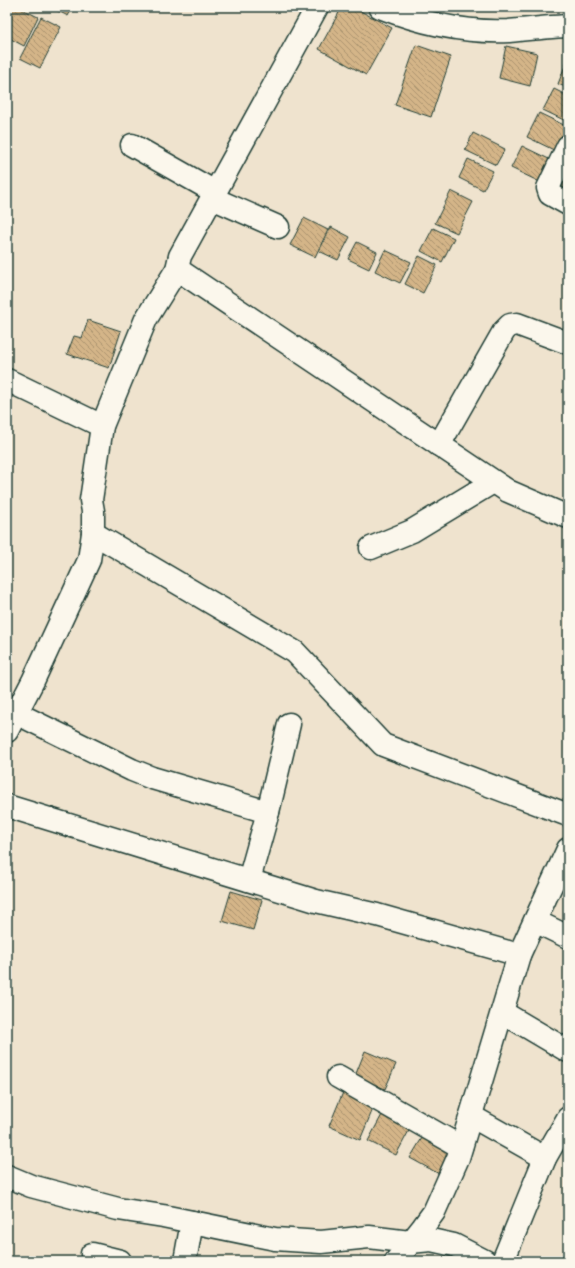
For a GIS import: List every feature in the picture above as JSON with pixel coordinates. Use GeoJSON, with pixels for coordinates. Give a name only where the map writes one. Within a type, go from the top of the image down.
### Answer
{"type":"FeatureCollection","features":[{"type":"Feature","properties":{"kind":"street"},"geometry":{"type":"LineString","coordinates":[[268,812],[152,778],[9,726],[89,560],[93,511],[90,500],[102,426],[146,319],[177,269],[180,256],[317,7]]}},
{"type":"Feature","properties":{"kind":"street"},"geometry":{"type":"LineString","coordinates":[[384,8],[396,14],[436,24],[476,30],[509,31],[568,26]]}},
{"type":"Feature","properties":{"kind":"street"},"geometry":{"type":"LineString","coordinates":[[132,146],[214,195],[278,227]]}},
{"type":"Feature","properties":{"kind":"street"},"geometry":{"type":"LineString","coordinates":[[568,146],[548,188],[550,194],[568,204]]}},
{"type":"Feature","properties":{"kind":"street"},"geometry":{"type":"LineString","coordinates":[[177,269],[493,482],[508,491],[568,517]]}},
{"type":"Feature","properties":{"kind":"street"},"geometry":{"type":"LineString","coordinates":[[439,445],[504,331],[510,325],[518,324],[568,343]]}},
{"type":"Feature","properties":{"kind":"street"},"geometry":{"type":"LineString","coordinates":[[7,380],[102,426]]}},
{"type":"Feature","properties":{"kind":"street"},"geometry":{"type":"LineString","coordinates":[[371,548],[412,531],[493,482]]}},
{"type":"Feature","properties":{"kind":"street"},"geometry":{"type":"LineString","coordinates":[[92,533],[295,652],[383,745],[568,815]]}},
{"type":"Feature","properties":{"kind":"street"},"geometry":{"type":"LineString","coordinates":[[249,880],[268,812],[289,724]]}},
{"type":"Feature","properties":{"kind":"street"},"geometry":{"type":"LineString","coordinates":[[7,806],[316,901],[377,915],[519,955]]}},
{"type":"Feature","properties":{"kind":"street"},"geometry":{"type":"LineString","coordinates":[[396,1261],[434,1212],[458,1158],[519,955],[568,849]]}},
{"type":"Feature","properties":{"kind":"street"},"geometry":{"type":"LineString","coordinates":[[535,921],[568,937]]}},
{"type":"Feature","properties":{"kind":"street"},"geometry":{"type":"LineString","coordinates":[[502,1012],[568,1051]]}},
{"type":"Feature","properties":{"kind":"street"},"geometry":{"type":"LineString","coordinates":[[338,1077],[461,1147]]}},
{"type":"Feature","properties":{"kind":"street"},"geometry":{"type":"LineString","coordinates":[[471,1116],[545,1158]]}},
{"type":"Feature","properties":{"kind":"street"},"geometry":{"type":"LineString","coordinates":[[503,1261],[545,1158],[568,1118]]}},
{"type":"Feature","properties":{"kind":"street"},"geometry":{"type":"LineString","coordinates":[[9,1182],[31,1186],[118,1209],[275,1239],[321,1242],[369,1237],[410,1242],[431,1240],[454,1245],[485,1261]]}},
{"type":"Feature","properties":{"kind":"street"},"geometry":{"type":"LineString","coordinates":[[185,1261],[192,1222]]}},
{"type":"Feature","properties":{"kind":"street"},"geometry":{"type":"LineString","coordinates":[[92,1254],[120,1261]]}},
{"type":"Feature","properties":{"kind":"building"},"geometry":{"type":"Polygon","coordinates":[[[11,7],[18,7],[38,17],[24,46],[7,37],[7,15],[11,7]]]}},
{"type":"Feature","properties":{"kind":"building"},"geometry":{"type":"Polygon","coordinates":[[[50,7],[73,7],[68,16],[50,7]]]}},
{"type":"Feature","properties":{"kind":"building"},"geometry":{"type":"Polygon","coordinates":[[[342,7],[353,7],[392,28],[366,75],[319,49],[342,7]]]}},
{"type":"Feature","properties":{"kind":"building"},"geometry":{"type":"Polygon","coordinates":[[[41,17],[61,27],[40,68],[20,58],[41,17]]]}},
{"type":"Feature","properties":{"kind":"building"},"geometry":{"type":"Polygon","coordinates":[[[416,45],[451,57],[431,117],[395,105],[416,45]]]}},
{"type":"Feature","properties":{"kind":"building"},"geometry":{"type":"Polygon","coordinates":[[[506,46],[537,53],[530,86],[499,78],[506,46]]]}},
{"type":"Feature","properties":{"kind":"building"},"geometry":{"type":"Polygon","coordinates":[[[568,58],[568,88],[558,84],[568,58]]]}},
{"type":"Feature","properties":{"kind":"building"},"geometry":{"type":"Polygon","coordinates":[[[554,89],[568,96],[568,122],[543,110],[554,89]]]}},
{"type":"Feature","properties":{"kind":"building"},"geometry":{"type":"Polygon","coordinates":[[[539,113],[568,127],[568,133],[558,152],[527,137],[539,113]]]}},
{"type":"Feature","properties":{"kind":"building"},"geometry":{"type":"Polygon","coordinates":[[[473,133],[505,149],[496,165],[465,150],[473,133]]]}},
{"type":"Feature","properties":{"kind":"building"},"geometry":{"type":"Polygon","coordinates":[[[522,146],[553,161],[542,183],[511,168],[522,146]]]}},
{"type":"Feature","properties":{"kind":"building"},"geometry":{"type":"Polygon","coordinates":[[[468,159],[493,171],[483,190],[459,178],[468,159]]]}},
{"type":"Feature","properties":{"kind":"building"},"geometry":{"type":"Polygon","coordinates":[[[568,165],[568,194],[555,187],[568,165]]]}},
{"type":"Feature","properties":{"kind":"building"},"geometry":{"type":"Polygon","coordinates":[[[451,191],[473,202],[457,233],[435,223],[451,191]]]}},
{"type":"Feature","properties":{"kind":"building"},"geometry":{"type":"Polygon","coordinates":[[[304,218],[328,230],[315,257],[290,245],[304,218]]]}},
{"type":"Feature","properties":{"kind":"building"},"geometry":{"type":"Polygon","coordinates":[[[331,227],[350,237],[338,260],[319,251],[331,227]]]}},
{"type":"Feature","properties":{"kind":"building"},"geometry":{"type":"Polygon","coordinates":[[[433,228],[454,238],[442,262],[421,251],[433,228]]]}},
{"type":"Feature","properties":{"kind":"building"},"geometry":{"type":"Polygon","coordinates":[[[357,242],[377,252],[369,269],[348,259],[357,242]]]}},
{"type":"Feature","properties":{"kind":"building"},"geometry":{"type":"Polygon","coordinates":[[[385,250],[411,262],[400,283],[375,271],[385,250]]]}},
{"type":"Feature","properties":{"kind":"building"},"geometry":{"type":"Polygon","coordinates":[[[419,256],[437,265],[423,293],[405,284],[419,256]]]}},
{"type":"Feature","properties":{"kind":"building"},"geometry":{"type":"Polygon","coordinates":[[[88,320],[121,331],[109,368],[67,354],[74,336],[82,338],[88,320]]]}},
{"type":"Feature","properties":{"kind":"building"},"geometry":{"type":"Polygon","coordinates":[[[231,891],[262,900],[253,930],[222,921],[231,891]]]}},
{"type":"Feature","properties":{"kind":"building"},"geometry":{"type":"Polygon","coordinates":[[[365,1051],[396,1064],[385,1089],[355,1076],[365,1051]]]}},
{"type":"Feature","properties":{"kind":"building"},"geometry":{"type":"Polygon","coordinates":[[[344,1090],[375,1104],[360,1140],[329,1126],[344,1090]]]}},
{"type":"Feature","properties":{"kind":"building"},"geometry":{"type":"Polygon","coordinates":[[[384,1111],[412,1125],[396,1155],[368,1141],[384,1111]]]}},
{"type":"Feature","properties":{"kind":"building"},"geometry":{"type":"Polygon","coordinates":[[[425,1133],[456,1150],[441,1175],[410,1158],[425,1133]]]}}]}
